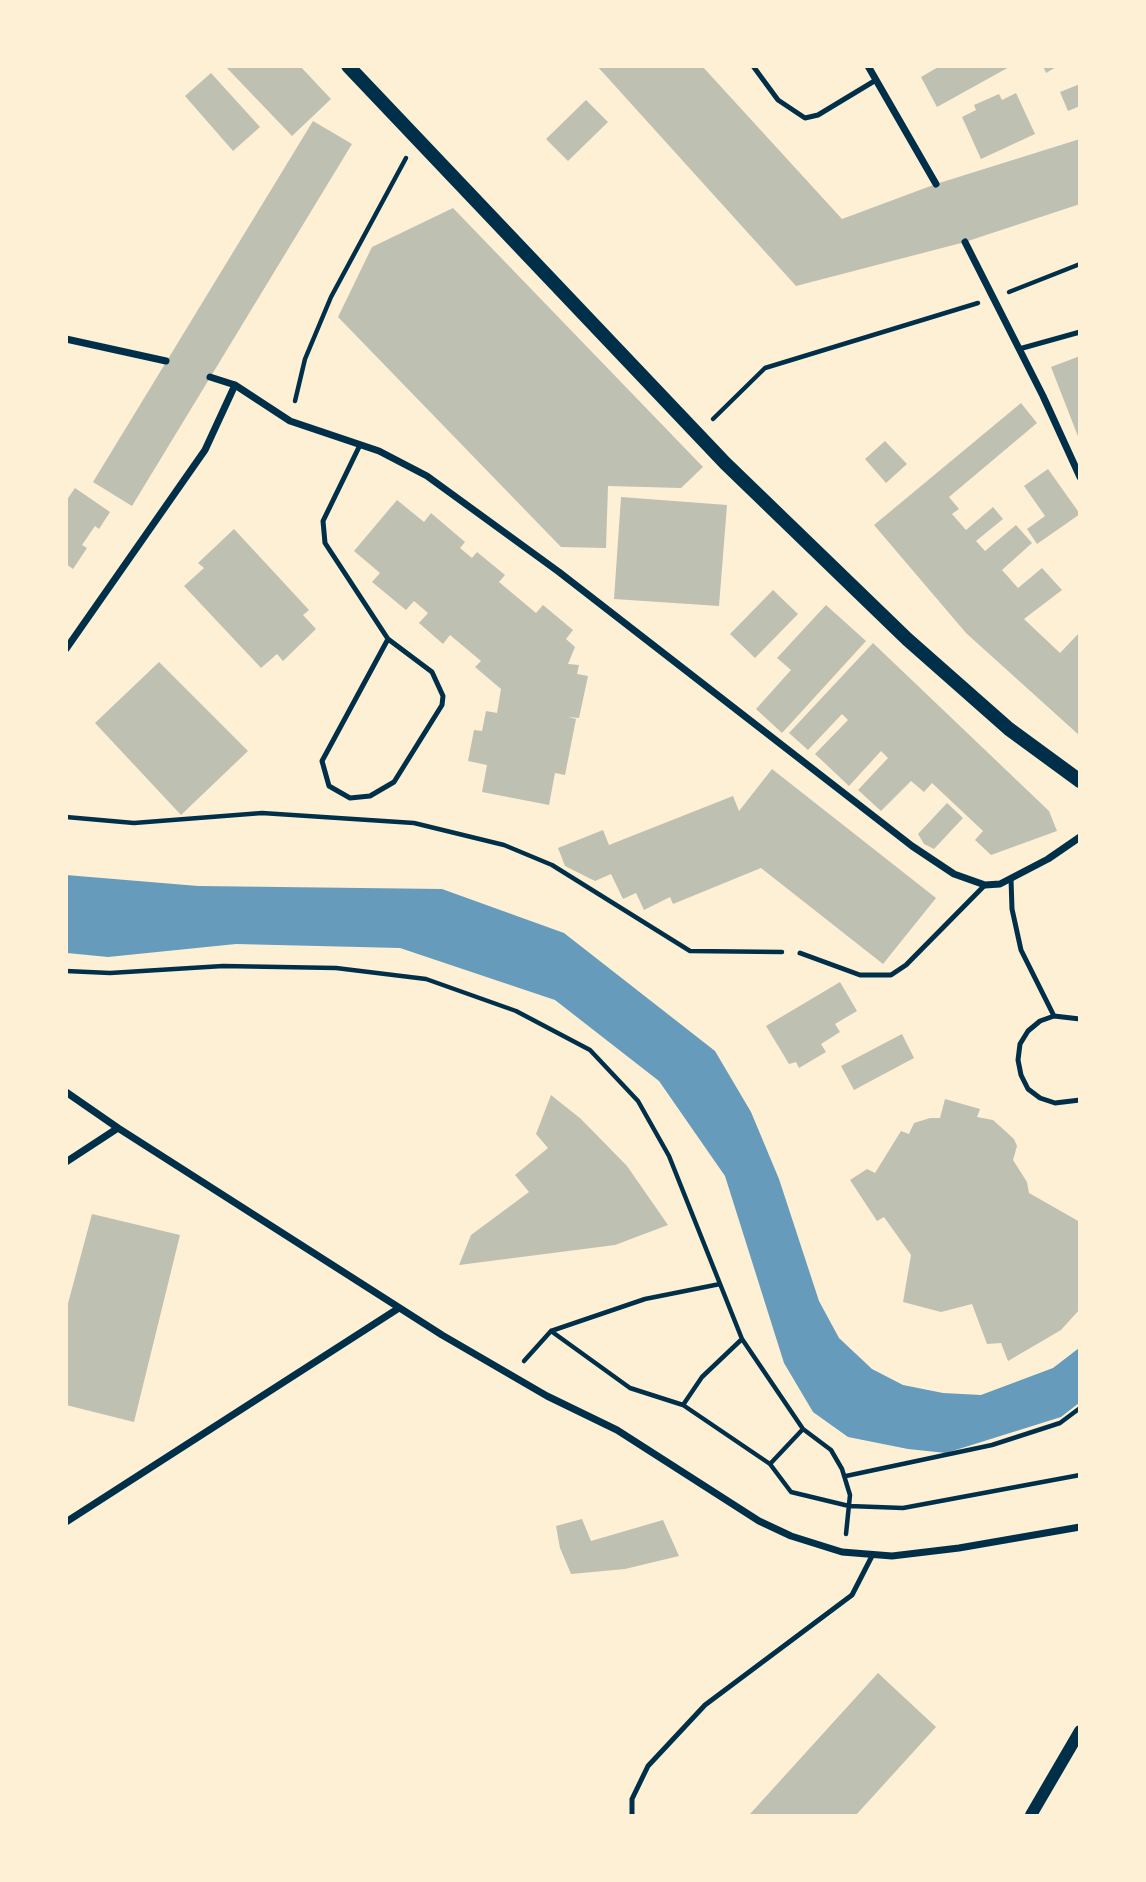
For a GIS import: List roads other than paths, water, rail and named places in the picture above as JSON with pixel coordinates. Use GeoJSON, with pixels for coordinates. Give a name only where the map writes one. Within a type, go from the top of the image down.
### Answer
{"type":"FeatureCollection","features":[{"type":"Feature","properties":{"kind":"main road"},"geometry":{"type":"LineString","coordinates":[[348,66],[697,435],[916,647],[1009,729],[1080,781]]}},
{"type":"Feature","properties":{"kind":"street"},"geometry":{"type":"LineString","coordinates":[[868,66],[936,184]]}},
{"type":"Feature","properties":{"kind":"street"},"geometry":{"type":"LineString","coordinates":[[965,242],[1080,477]]}},
{"type":"Feature","properties":{"kind":"street"},"geometry":{"type":"LineString","coordinates":[[66,339],[166,361]]}},
{"type":"Feature","properties":{"kind":"street"},"geometry":{"type":"LineString","coordinates":[[211,377],[235,385],[290,421],[404,462],[452,493],[649,641],[922,854],[954,874],[985,885],[1011,879],[1080,837]]}},
{"type":"Feature","properties":{"kind":"street"},"geometry":{"type":"LineString","coordinates":[[66,649],[205,450],[235,385]]}},
{"type":"Feature","properties":{"kind":"street"},"geometry":{"type":"LineString","coordinates":[[66,1092],[399,1308],[511,1375],[617,1430],[759,1521],[814,1545],[872,1556],[959,1548],[1080,1527]]}},
{"type":"Feature","properties":{"kind":"street"},"geometry":{"type":"LineString","coordinates":[[66,1162],[118,1128]]}},
{"type":"Feature","properties":{"kind":"street"},"geometry":{"type":"LineString","coordinates":[[66,1522],[399,1308]]}},
{"type":"Feature","properties":{"kind":"street"},"geometry":{"type":"LineString","coordinates":[[1031,1815],[1080,1731]]}},
{"type":"Feature","properties":{"kind":"lane"},"geometry":{"type":"LineString","coordinates":[[753,66],[778,100],[805,118],[817,115],[876,80]]}},
{"type":"Feature","properties":{"kind":"lane"},"geometry":{"type":"LineString","coordinates":[[1019,349],[1080,332]]}},
{"type":"Feature","properties":{"kind":"lane"},"geometry":{"type":"LineString","coordinates":[[360,445],[323,521],[323,532],[330,554],[388,639],[432,672],[441,688],[442,705],[394,782],[370,796],[351,798],[329,786],[324,779],[322,761],[388,639]]}},
{"type":"Feature","properties":{"kind":"lane"},"geometry":{"type":"LineString","coordinates":[[1011,879],[1012,909],[1021,950],[1055,1016]]}},
{"type":"Feature","properties":{"kind":"lane"},"geometry":{"type":"LineString","coordinates":[[800,953],[860,975],[891,975],[906,965],[985,885]]}},
{"type":"Feature","properties":{"kind":"lane"},"geometry":{"type":"LineString","coordinates":[[1080,1019],[1055,1016],[1040,1021],[1028,1031],[1020,1045],[1018,1060],[1021,1075],[1028,1088],[1040,1098],[1055,1103],[1080,1100]]}},
{"type":"Feature","properties":{"kind":"lane"},"geometry":{"type":"LineString","coordinates":[[632,1815],[632,1799],[648,1766],[705,1705],[852,1595],[872,1556]]}},
{"type":"Feature","properties":{"kind":"water"},"geometry":{"type":"Polygon","coordinates":[[[66,875],[198,886],[442,889],[564,933],[715,1051],[751,1112],[779,1179],[819,1301],[839,1338],[872,1369],[903,1385],[943,1393],[981,1395],[1053,1368],[1079,1348],[1079,1403],[1061,1417],[946,1453],[908,1449],[848,1437],[813,1412],[784,1363],[725,1176],[659,1081],[555,1000],[400,948],[236,944],[108,957],[67,953],[66,875]]]}}]}
